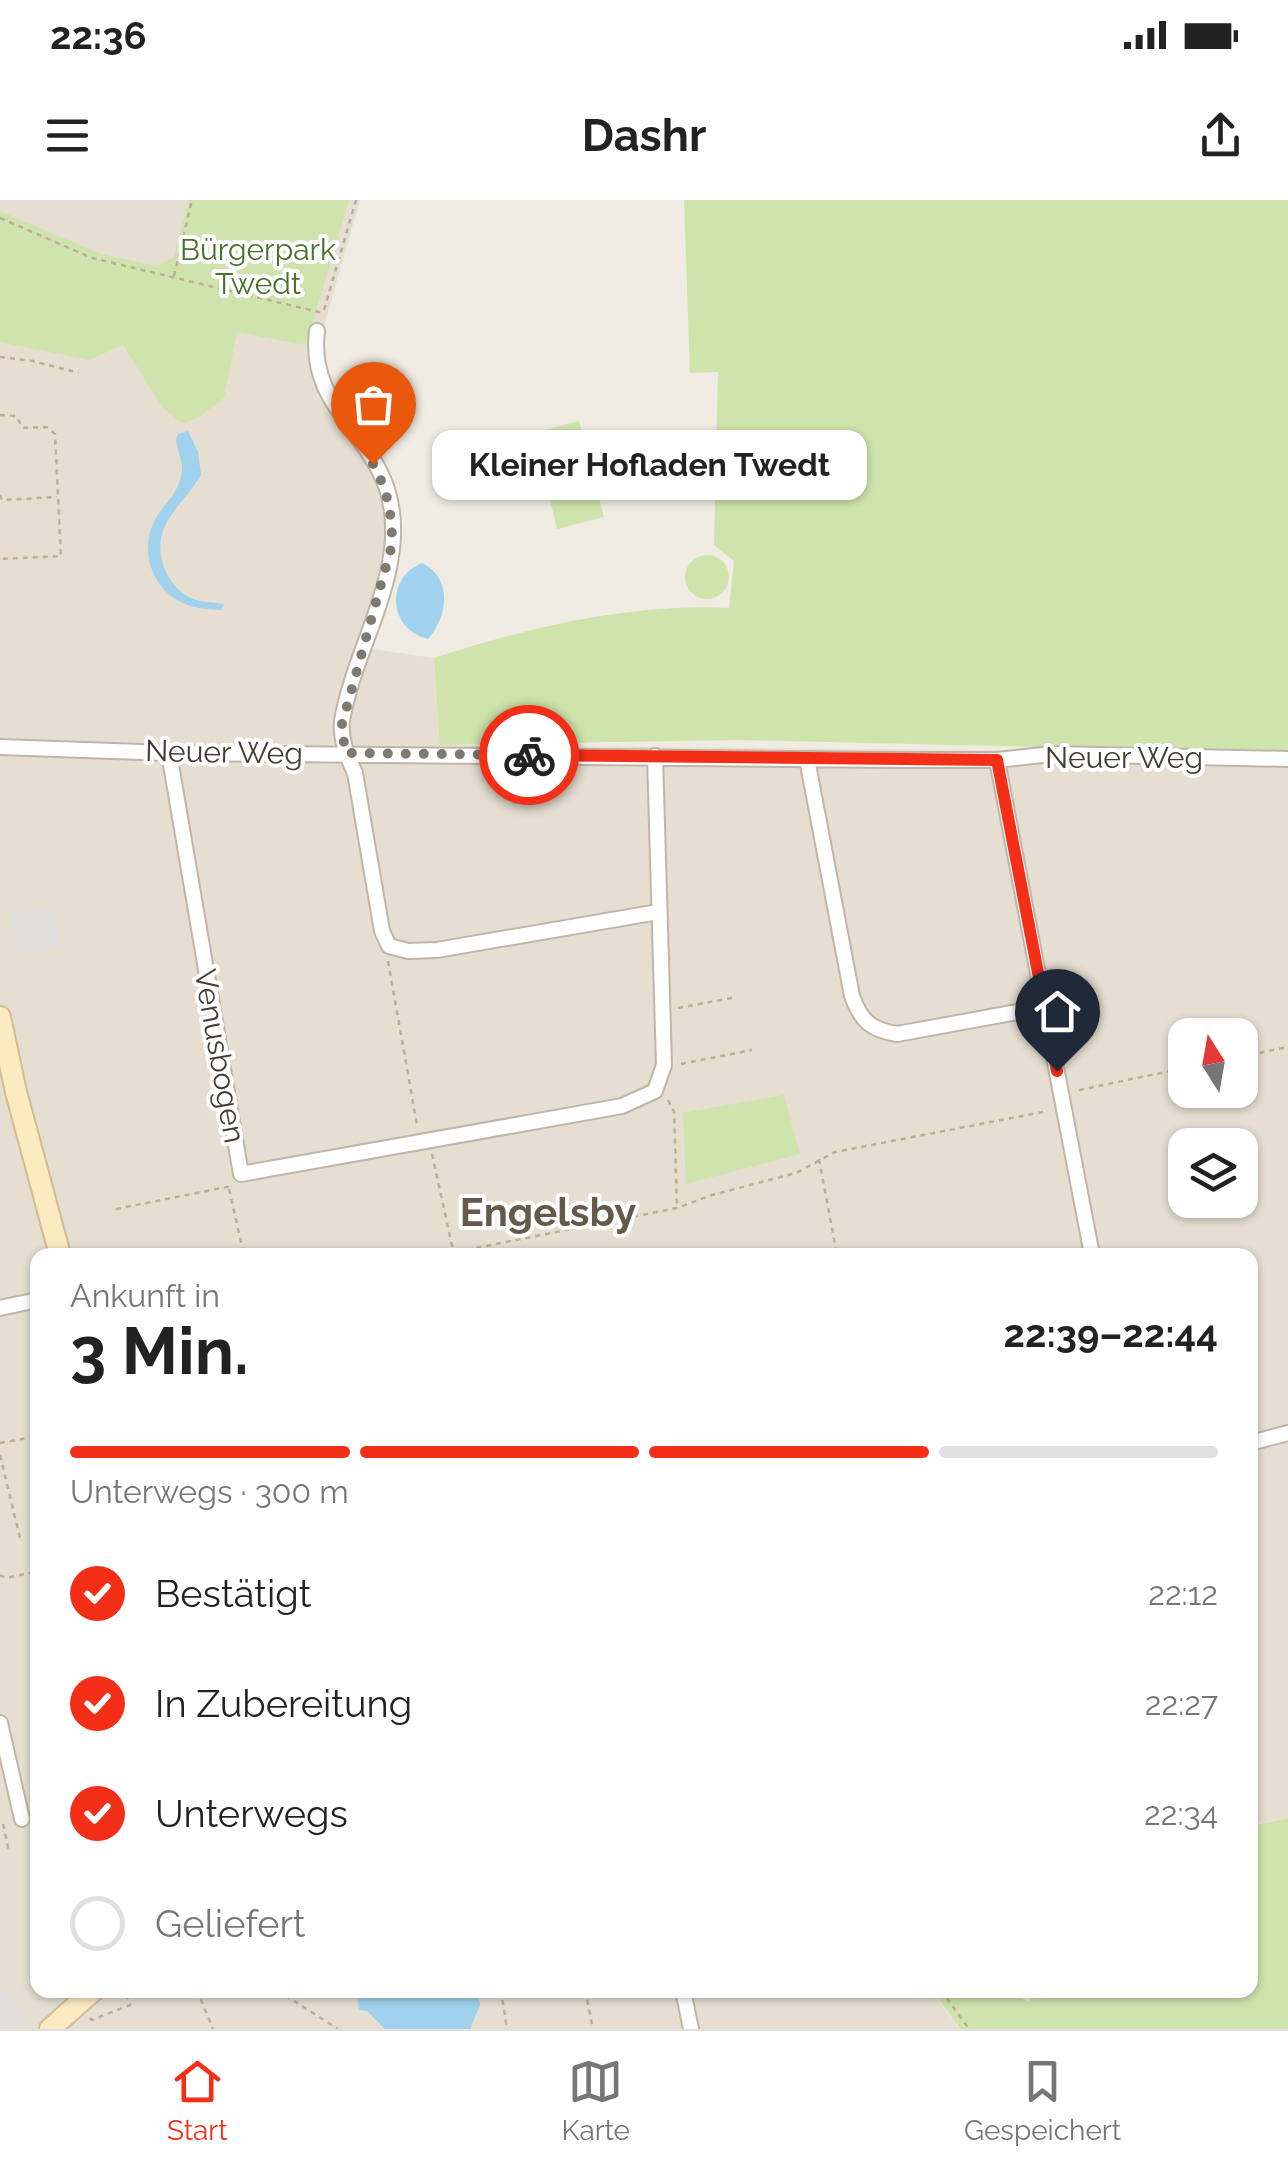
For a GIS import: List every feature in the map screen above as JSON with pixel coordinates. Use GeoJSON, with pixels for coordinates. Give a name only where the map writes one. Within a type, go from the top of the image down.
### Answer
{"type":"FeatureCollection","features":[{"type":"Feature","properties":{"kind":"street"},"geometry":{"type":"LineString","coordinates":[[317,331],[314,350],[318,372],[386,487],[392,519],[388,568],[342,724],[345,753],[355,773],[382,931],[389,946],[408,951],[437,950],[658,912]]}},
{"type":"Feature","properties":{"kind":"street","name":"Neuer Weg"},"geometry":{"type":"LineString","coordinates":[[0,747],[169,753],[807,759],[997,760],[1052,754],[1288,759]]}},
{"type":"Feature","properties":{"kind":"street","name":"Venusbogen"},"geometry":{"type":"LineString","coordinates":[[169,753],[241,1174],[622,1106],[654,1091]]}},
{"type":"Feature","properties":{"kind":"street"},"geometry":{"type":"LineString","coordinates":[[654,1091],[664,1065],[655,756]]}},
{"type":"Feature","properties":{"kind":"street"},"geometry":{"type":"LineString","coordinates":[[807,759],[852,996],[860,1017],[876,1030],[897,1034],[1046,1007]]}},
{"type":"Feature","properties":{"kind":"street"},"geometry":{"type":"LineString","coordinates":[[997,760],[1091,1248]]}},
{"type":"Feature","properties":{"kind":"street"},"geometry":{"type":"LineString","coordinates":[[0,1017],[58,1248]]}},
{"type":"Feature","properties":{"kind":"street"},"geometry":{"type":"LineString","coordinates":[[0,1308],[30,1302]]}},
{"type":"Feature","properties":{"kind":"street"},"geometry":{"type":"LineString","coordinates":[[1258,1441],[1288,1433]]}},
{"type":"Feature","properties":{"kind":"street"},"geometry":{"type":"LineString","coordinates":[[0,1724],[22,1820]]}},
{"type":"Feature","properties":{"kind":"street"},"geometry":{"type":"LineString","coordinates":[[50,2029],[86,1998]]}},
{"type":"Feature","properties":{"kind":"street"},"geometry":{"type":"LineString","coordinates":[[685,1998],[691,2029]]}},
{"type":"Feature","properties":{"kind":"path"},"geometry":{"type":"LineString","coordinates":[[174,278],[192,200]]}},
{"type":"Feature","properties":{"kind":"path"},"geometry":{"type":"LineString","coordinates":[[0,218],[92,258],[323,313],[356,200]]}},
{"type":"Feature","properties":{"kind":"path"},"geometry":{"type":"LineString","coordinates":[[0,357],[79,373]]}},
{"type":"Feature","properties":{"kind":"path"},"geometry":{"type":"LineString","coordinates":[[0,415],[16,416],[22,428],[52,429],[62,556],[0,559]]}},
{"type":"Feature","properties":{"kind":"path"},"geometry":{"type":"LineString","coordinates":[[0,495],[2,500],[58,497]]}},
{"type":"Feature","properties":{"kind":"path"},"geometry":{"type":"LineString","coordinates":[[389,946],[387,968],[417,1126],[433,1155],[454,1248]]}},
{"type":"Feature","properties":{"kind":"path"},"geometry":{"type":"LineString","coordinates":[[662,1011],[737,997]]}},
{"type":"Feature","properties":{"kind":"path"},"geometry":{"type":"LineString","coordinates":[[1258,1053],[1288,1047]]}},
{"type":"Feature","properties":{"kind":"path"},"geometry":{"type":"LineString","coordinates":[[664,1065],[752,1050]]}},
{"type":"Feature","properties":{"kind":"path"},"geometry":{"type":"LineString","coordinates":[[476,1248],[676,1208],[796,1174],[835,1152],[1048,1111],[1077,1090],[1168,1071]]}},
{"type":"Feature","properties":{"kind":"path"},"geometry":{"type":"LineString","coordinates":[[654,1091],[666,1098],[674,1112],[676,1208]]}},
{"type":"Feature","properties":{"kind":"path"},"geometry":{"type":"LineString","coordinates":[[818,1159],[836,1248]]}},
{"type":"Feature","properties":{"kind":"path"},"geometry":{"type":"LineString","coordinates":[[116,1209],[228,1187],[241,1174]]}},
{"type":"Feature","properties":{"kind":"path"},"geometry":{"type":"LineString","coordinates":[[228,1187],[242,1248]]}},
{"type":"Feature","properties":{"kind":"path"},"geometry":{"type":"LineString","coordinates":[[0,1443],[30,1437]]}},
{"type":"Feature","properties":{"kind":"path"},"geometry":{"type":"LineString","coordinates":[[0,1455],[20,1538]]}},
{"type":"Feature","properties":{"kind":"path"},"geometry":{"type":"LineString","coordinates":[[0,1575],[6,1578],[30,1573]]}},
{"type":"Feature","properties":{"kind":"path"},"geometry":{"type":"LineString","coordinates":[[4,1824],[9,1852]]}},
{"type":"Feature","properties":{"kind":"path"},"geometry":{"type":"LineString","coordinates":[[79,2006],[92,2020],[130,2005],[127,1998]]}},
{"type":"Feature","properties":{"kind":"path"},"geometry":{"type":"LineString","coordinates":[[200,1998],[213,2029]]}},
{"type":"Feature","properties":{"kind":"path"},"geometry":{"type":"LineString","coordinates":[[289,1998],[338,2029]]}},
{"type":"Feature","properties":{"kind":"path"},"geometry":{"type":"LineString","coordinates":[[502,1998],[507,2029]]}},
{"type":"Feature","properties":{"kind":"path"},"geometry":{"type":"LineString","coordinates":[[587,1998],[593,2029]]}},
{"type":"Feature","properties":{"kind":"path"},"geometry":{"type":"LineString","coordinates":[[947,1998],[969,2029]]}},
{"type":"Feature","properties":{"kind":"shaded area"},"geometry":{"type":"Polygon","coordinates":[[[0,200],[360,200],[321,336],[323,359],[335,395],[395,489],[399,513],[397,559],[373,649],[434,658],[441,745],[1288,753],[1288,1818],[1258,1824],[1258,1248],[30,1248],[30,1998],[937,1998],[959,2029],[0,2029],[0,200]]]}},
{"type":"Feature","properties":{"kind":"shaded area"},"geometry":{"type":"Polygon","coordinates":[[[54,907],[62,946],[19,954],[11,915],[54,907]]]}},
{"type":"Feature","properties":{"kind":"shaded area"},"geometry":{"type":"Polygon","coordinates":[[[6,1989],[27,2021],[12,2029],[0,2029],[0,1992],[6,1989]]]}},
{"type":"Feature","properties":{"kind":"green space","name":"Bürgerpark Twedt"},"geometry":{"type":"Polygon","coordinates":[[[189,200],[349,200],[306,345],[237,332],[224,398],[196,419],[182,423],[163,408],[123,345],[89,360],[0,342],[0,211],[101,254],[156,266],[174,257],[189,200]]]}},
{"type":"Feature","properties":{"kind":"green space"},"geometry":{"type":"Polygon","coordinates":[[[684,200],[1288,200],[1288,753],[740,740],[440,745],[434,658],[580,620],[655,609],[729,608],[734,561],[714,545],[718,372],[690,373],[684,200]]]}},
{"type":"Feature","properties":{"kind":"green space"},"geometry":{"type":"Polygon","coordinates":[[[579,421],[604,517],[557,529],[534,433],[579,421]]]}},
{"type":"Feature","properties":{"kind":"green space"},"geometry":{"type":"Polygon","coordinates":[[[707,555],[723,561],[729,577],[723,593],[707,599],[691,593],[685,577],[691,561],[707,555]]]}},
{"type":"Feature","properties":{"kind":"green space"},"geometry":{"type":"Polygon","coordinates":[[[784,1095],[800,1154],[686,1184],[683,1113],[784,1095]]]}},
{"type":"Feature","properties":{"kind":"green space"},"geometry":{"type":"Polygon","coordinates":[[[1288,1818],[1288,2029],[960,2029],[938,1998],[1021,1998],[1029,2002],[1032,1998],[1258,1998],[1258,1824],[1288,1818]]]}},
{"type":"Feature","properties":{"kind":"water"},"geometry":{"type":"Polygon","coordinates":[[[188,431],[198,452],[201,475],[165,526],[161,558],[169,578],[184,594],[224,604],[221,610],[192,606],[173,597],[157,580],[149,558],[153,524],[181,477],[176,439],[178,434],[188,431]]]}},
{"type":"Feature","properties":{"kind":"water"},"geometry":{"type":"Polygon","coordinates":[[[422,563],[439,578],[444,598],[440,620],[428,639],[405,625],[396,602],[402,579],[422,563]]]}},
{"type":"Feature","properties":{"kind":"water"},"geometry":{"type":"Polygon","coordinates":[[[358,1998],[479,1998],[480,2005],[470,2029],[385,2029],[367,2011],[359,2010],[358,1998]]]}},
{"type":"Feature","properties":{"kind":"way so far"},"geometry":{"type":"LineString","coordinates":[[373,464],[386,487],[392,545],[342,724],[345,753],[529,755]]}},
{"type":"Feature","properties":{"kind":"place","name":"Kleiner Hofladen Twedt"},"geometry":{"type":"Point","coordinates":[373,464]}},
{"type":"Feature","properties":{"kind":"district","name":"Engelsby"},"geometry":{"type":"Point","coordinates":[548,1211]}},
{"type":"Feature","properties":{"kind":"route"},"geometry":{"type":"LineString","coordinates":[[529,755],[997,760],[1057,1071]]}}]}
